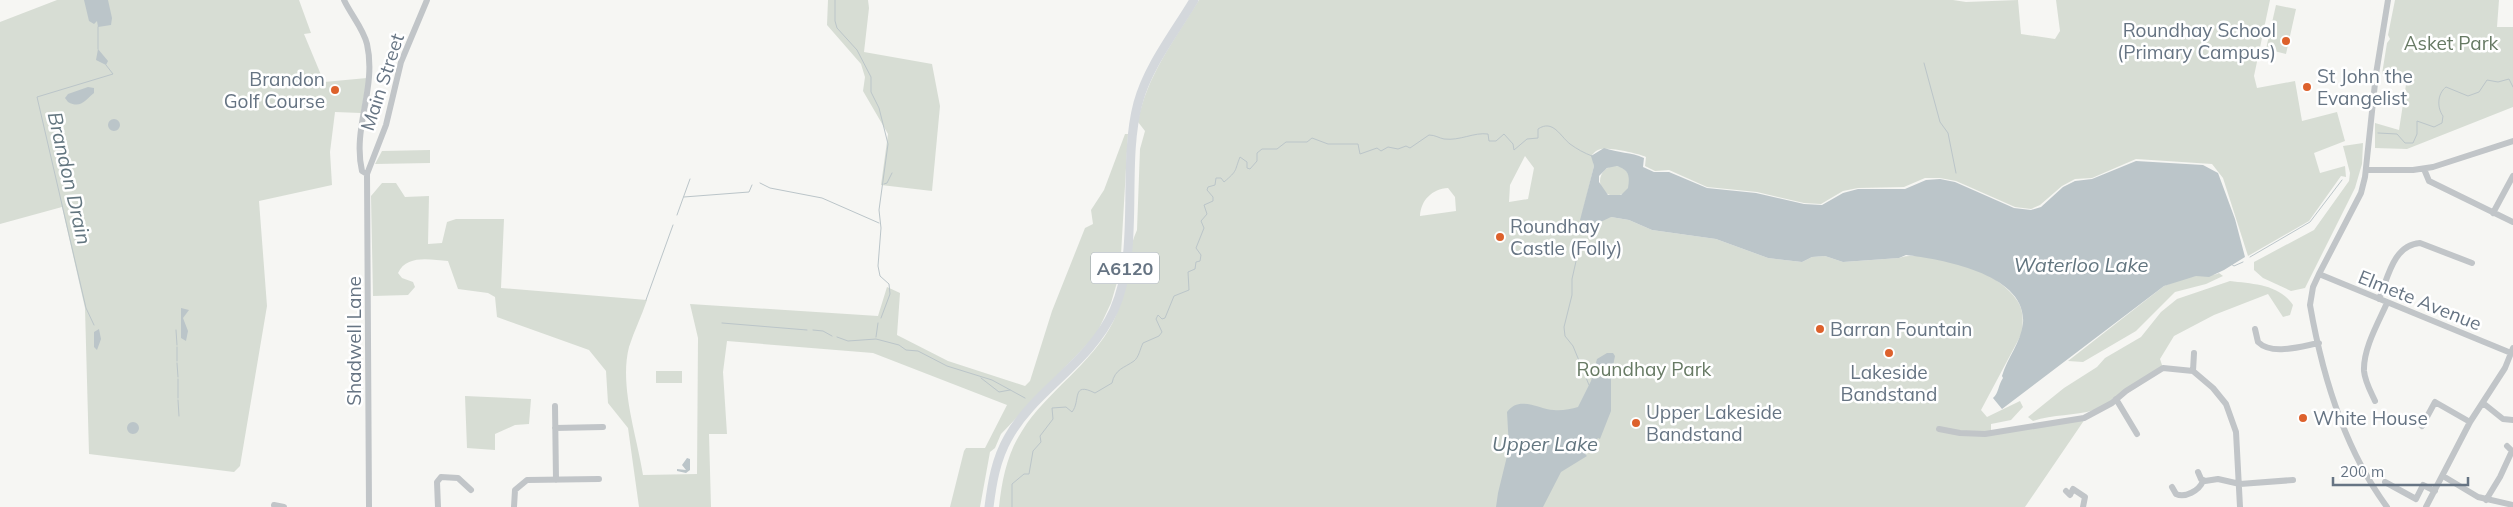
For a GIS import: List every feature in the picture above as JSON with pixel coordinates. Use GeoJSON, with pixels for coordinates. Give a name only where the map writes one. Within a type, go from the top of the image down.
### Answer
{"type":"FeatureCollection","features":[{"type":"Feature","properties":{"kind":"highway","name":"A6120"},"geometry":{"type":"LineString","coordinates":[[989,507],[994,475],[1008,438],[1027,413],[1094,344],[1115,308],[1126,261],[1134,130],[1138,104],[1151,72],[1194,0]]}},
{"type":"Feature","properties":{"kind":"street"},"geometry":{"type":"LineString","coordinates":[[344,0],[363,33],[368,56],[369,84],[359,141],[362,171],[367,174]]}},
{"type":"Feature","properties":{"kind":"street","name":"Main Street"},"geometry":{"type":"LineString","coordinates":[[367,174],[386,125],[401,62],[427,0]]}},
{"type":"Feature","properties":{"kind":"street"},"geometry":{"type":"LineString","coordinates":[[2387,507],[2357,459],[2344,431],[2310,305],[2311,296],[2319,274],[2361,193],[2367,170],[2376,74],[2388,0]]}},
{"type":"Feature","properties":{"kind":"street"},"geometry":{"type":"LineString","coordinates":[[2367,170],[2424,169],[2513,141]]}},
{"type":"Feature","properties":{"kind":"street"},"geometry":{"type":"LineString","coordinates":[[2424,169],[2429,181],[2513,222]]}},
{"type":"Feature","properties":{"kind":"street","name":"Shadwell Lane"},"geometry":{"type":"LineString","coordinates":[[367,174],[369,507]]}},
{"type":"Feature","properties":{"kind":"street"},"geometry":{"type":"LineString","coordinates":[[2493,213],[2513,176]]}},
{"type":"Feature","properties":{"kind":"street"},"geometry":{"type":"LineString","coordinates":[[2379,299],[2398,254],[2404,247],[2413,243],[2420,243],[2472,263]]}},
{"type":"Feature","properties":{"kind":"street","name":"Elmete Avenue"},"geometry":{"type":"LineString","coordinates":[[2319,274],[2387,303],[2512,351]]}},
{"type":"Feature","properties":{"kind":"street"},"geometry":{"type":"LineString","coordinates":[[2375,401],[2366,382],[2365,363],[2376,328],[2387,303]]}},
{"type":"Feature","properties":{"kind":"street"},"geometry":{"type":"LineString","coordinates":[[2255,330],[2258,342],[2267,347],[2289,349],[2319,343]]}},
{"type":"Feature","properties":{"kind":"street"},"geometry":{"type":"LineString","coordinates":[[2426,507],[2470,422],[2505,368],[2512,351]]}},
{"type":"Feature","properties":{"kind":"street"},"geometry":{"type":"LineString","coordinates":[[2193,371],[2194,353]]}},
{"type":"Feature","properties":{"kind":"street"},"geometry":{"type":"LineString","coordinates":[[1939,429],[1971,434],[1991,433],[2084,418],[2116,400],[2163,368],[2193,371],[2213,388],[2226,404],[2236,432],[2240,507]]}},
{"type":"Feature","properties":{"kind":"street"},"geometry":{"type":"LineString","coordinates":[[2116,400],[2137,434]]}},
{"type":"Feature","properties":{"kind":"street"},"geometry":{"type":"LineString","coordinates":[[2422,426],[2435,402],[2470,422]]}},
{"type":"Feature","properties":{"kind":"street"},"geometry":{"type":"LineString","coordinates":[[2483,403],[2502,418],[2513,420]]}},
{"type":"Feature","properties":{"kind":"street"},"geometry":{"type":"LineString","coordinates":[[555,406],[556,480]]}},
{"type":"Feature","properties":{"kind":"street"},"geometry":{"type":"LineString","coordinates":[[555,428],[603,428]]}},
{"type":"Feature","properties":{"kind":"street"},"geometry":{"type":"LineString","coordinates":[[2486,500],[2500,478],[2512,451],[2507,446]]}},
{"type":"Feature","properties":{"kind":"street"},"geometry":{"type":"LineString","coordinates":[[2198,472],[2203,481]]}},
{"type":"Feature","properties":{"kind":"street"},"geometry":{"type":"LineString","coordinates":[[2443,476],[2486,500],[2513,505]]}},
{"type":"Feature","properties":{"kind":"street"},"geometry":{"type":"LineString","coordinates":[[438,507],[438,482],[441,477],[458,478],[471,490]]}},
{"type":"Feature","properties":{"kind":"street"},"geometry":{"type":"LineString","coordinates":[[2172,487],[2176,494],[2183,495],[2197,490],[2203,481],[2218,479],[2240,484],[2293,480]]}},
{"type":"Feature","properties":{"kind":"street"},"geometry":{"type":"LineString","coordinates":[[514,507],[515,490],[522,482],[599,480]]}},
{"type":"Feature","properties":{"kind":"street"},"geometry":{"type":"LineString","coordinates":[[2385,482],[2416,499],[2423,485],[2435,491]]}},
{"type":"Feature","properties":{"kind":"street"},"geometry":{"type":"LineString","coordinates":[[2066,491],[2070,495],[2073,489],[2086,497],[2083,507]]}},
{"type":"Feature","properties":{"kind":"street"},"geometry":{"type":"LineString","coordinates":[[274,505],[284,507]]}},
{"type":"Feature","properties":{"kind":"green space","name":"Brandon Golf Course"},"geometry":{"type":"Polygon","coordinates":[[[57,0],[299,0],[311,33],[304,34],[324,82],[367,78],[361,113],[335,112],[330,152],[332,185],[259,201],[267,306],[240,466],[234,472],[89,454],[85,308],[62,207],[0,224],[0,22],[57,0]]]}},
{"type":"Feature","properties":{"kind":"green space"},"geometry":{"type":"Polygon","coordinates":[[[828,0],[868,0],[869,8],[864,52],[932,64],[940,106],[932,191],[881,185],[888,134],[863,91],[865,77],[861,64],[827,25],[828,0]]]}},
{"type":"Feature","properties":{"kind":"green space","name":"Roundhay Park"},"geometry":{"type":"Polygon","coordinates":[[[1199,0],[1953,0],[1966,2],[2018,0],[2021,34],[2055,39],[2060,31],[2056,0],[2270,0],[2254,76],[2257,88],[2295,81],[2302,121],[2337,112],[2345,141],[2314,153],[2320,173],[2345,166],[2346,177],[2341,176],[2309,221],[2248,256],[2223,178],[2212,164],[2136,159],[2092,178],[2075,179],[2062,186],[2040,205],[2031,209],[2015,207],[1956,181],[1940,178],[1925,178],[1904,187],[1858,188],[1843,191],[1821,204],[1804,203],[1757,192],[1707,187],[1669,170],[1655,171],[1645,166],[1646,157],[1629,152],[1602,149],[1592,155],[1594,166],[1581,219],[1611,217],[1629,220],[1652,230],[1716,239],[1768,258],[1802,262],[1812,257],[1825,256],[1843,262],[1908,256],[1930,257],[1978,270],[2002,285],[2019,303],[2023,320],[2022,333],[1981,410],[1987,417],[2020,401],[2023,407],[2011,420],[1991,424],[1991,433],[2085,419],[2025,507],[999,507],[1006,468],[1012,449],[1022,431],[1043,403],[1093,351],[1104,337],[1118,311],[1130,253],[1137,230],[1140,149],[1145,131],[1138,122],[1142,105],[1162,59],[1199,0]],[[1525,156],[1510,185],[1509,202],[1528,199],[1534,168],[1525,156]],[[1448,188],[1428,196],[1420,216],[1456,211],[1455,197],[1448,188]]]}},
{"type":"Feature","properties":{"kind":"green space","name":"Asket Park"},"geometry":{"type":"Polygon","coordinates":[[[2395,0],[2499,0],[2497,27],[2513,27],[2513,107],[2407,149],[2375,148],[2375,123],[2399,130],[2407,78],[2382,74],[2387,43],[2390,39],[2388,35],[2395,0]]]}},
{"type":"Feature","properties":{"kind":"green space"},"geometry":{"type":"Polygon","coordinates":[[[2276,5],[2296,9],[2286,54],[2266,49],[2276,5]]]}},
{"type":"Feature","properties":{"kind":"green space"},"geometry":{"type":"Polygon","coordinates":[[[1125,134],[1128,134],[1120,272],[1111,303],[1096,335],[1001,434],[995,448],[990,452],[980,507],[950,507],[964,451],[966,448],[985,448],[1007,405],[873,353],[727,341],[723,372],[727,434],[709,434],[711,507],[639,507],[628,428],[608,403],[606,371],[589,350],[497,317],[495,297],[488,293],[458,289],[448,261],[427,259],[407,263],[398,273],[402,278],[413,282],[415,287],[408,295],[373,296],[371,196],[382,183],[396,183],[405,197],[429,196],[428,244],[442,243],[447,222],[456,219],[504,219],[501,288],[647,300],[629,347],[626,362],[627,394],[643,475],[697,474],[698,338],[690,304],[878,316],[887,287],[900,293],[897,335],[948,361],[1025,386],[1030,381],[1052,311],[1085,228],[1093,224],[1091,210],[1104,190],[1125,134]]]}},
{"type":"Feature","properties":{"kind":"green space"},"geometry":{"type":"Polygon","coordinates":[[[2363,143],[2362,164],[2355,188],[2305,288],[2291,291],[2263,278],[2254,270],[2254,262],[2314,230],[2349,181],[2350,173],[2343,146],[2363,143]]]}},
{"type":"Feature","properties":{"kind":"green space"},"geometry":{"type":"Polygon","coordinates":[[[430,150],[430,163],[375,164],[382,151],[430,150]]]}},
{"type":"Feature","properties":{"kind":"green space"},"geometry":{"type":"Polygon","coordinates":[[[1615,166],[1626,170],[1630,181],[1626,192],[1615,196],[1604,192],[1600,181],[1604,170],[1615,166]]]}},
{"type":"Feature","properties":{"kind":"green space"},"geometry":{"type":"Polygon","coordinates":[[[2219,273],[2223,276],[2206,284],[2175,292],[2136,331],[2083,362],[2068,361],[2164,286],[2187,277],[2219,273]]]}},
{"type":"Feature","properties":{"kind":"green space"},"geometry":{"type":"Polygon","coordinates":[[[2230,281],[2256,284],[2273,289],[2287,298],[2293,305],[2290,315],[2283,317],[2268,294],[2214,315],[2174,336],[2160,359],[2163,368],[2130,392],[2103,407],[2033,421],[2028,417],[2064,388],[2097,367],[2105,358],[2141,337],[2161,312],[2177,299],[2230,281]]]}},
{"type":"Feature","properties":{"kind":"green space"},"geometry":{"type":"Polygon","coordinates":[[[656,371],[682,371],[682,383],[656,383],[656,371]]]}},
{"type":"Feature","properties":{"kind":"green space"},"geometry":{"type":"Polygon","coordinates":[[[465,396],[531,399],[529,424],[515,425],[495,434],[495,450],[467,448],[465,396]]]}},
{"type":"Feature","properties":{"kind":"water"},"geometry":{"type":"Polygon","coordinates":[[[84,0],[108,0],[112,18],[111,25],[98,27],[97,21],[94,24],[89,21],[84,0]]]}},
{"type":"Feature","properties":{"kind":"water"},"geometry":{"type":"Polygon","coordinates":[[[98,49],[108,61],[106,65],[96,60],[98,49]]]}},
{"type":"Feature","properties":{"kind":"water"},"geometry":{"type":"Polygon","coordinates":[[[88,87],[94,88],[94,93],[80,104],[72,104],[65,98],[68,94],[88,87]]]}},
{"type":"Feature","properties":{"kind":"water"},"geometry":{"type":"Polygon","coordinates":[[[112,119],[116,119],[120,125],[116,131],[112,131],[108,127],[108,123],[112,119]]]}},
{"type":"Feature","properties":{"kind":"water","name":"Waterloo Lake"},"geometry":{"type":"Polygon","coordinates":[[[1604,148],[1644,158],[1643,167],[1654,172],[1669,172],[1707,188],[1756,193],[1804,204],[1822,205],[1843,193],[1858,189],[1905,189],[1926,180],[1940,179],[1955,182],[2014,208],[2031,210],[2041,207],[2063,187],[2075,181],[2092,179],[2136,161],[2203,165],[2218,173],[2235,219],[2245,257],[2209,277],[2196,276],[2164,286],[2002,409],[1993,398],[2003,378],[2004,369],[2020,337],[2023,323],[2021,306],[2011,292],[1997,281],[1959,265],[1921,257],[1906,255],[1899,258],[1843,262],[1825,256],[1812,257],[1802,262],[1768,258],[1716,239],[1652,230],[1629,220],[1611,217],[1594,225],[1580,220],[1594,166],[1591,156],[1604,148]],[[1617,166],[1607,168],[1599,176],[1599,182],[1608,195],[1621,195],[1628,188],[1628,174],[1624,169],[1617,166]]]}},
{"type":"Feature","properties":{"kind":"water"},"geometry":{"type":"Polygon","coordinates":[[[181,308],[189,310],[183,318],[188,331],[186,341],[181,338],[181,308]]]}},
{"type":"Feature","properties":{"kind":"water"},"geometry":{"type":"Polygon","coordinates":[[[99,329],[101,339],[97,350],[94,347],[94,332],[99,329]]]}},
{"type":"Feature","properties":{"kind":"water","name":"Upper Lake"},"geometry":{"type":"Polygon","coordinates":[[[1607,353],[1613,353],[1615,356],[1611,376],[1611,411],[1600,439],[1598,438],[1585,454],[1587,456],[1561,472],[1543,507],[1496,507],[1509,448],[1507,412],[1517,404],[1529,404],[1557,410],[1578,407],[1591,381],[1597,359],[1607,353]]]}},
{"type":"Feature","properties":{"kind":"water"},"geometry":{"type":"Polygon","coordinates":[[[133,422],[139,428],[133,434],[127,428],[133,422]]]}},
{"type":"Feature","properties":{"kind":"water"},"geometry":{"type":"Polygon","coordinates":[[[687,458],[690,459],[690,470],[686,473],[677,471],[677,469],[686,470],[682,465],[687,458]]]}},
{"type":"Feature","properties":{"kind":"waterway"},"geometry":{"type":"LineString","coordinates":[[835,0],[837,28],[857,50],[871,77],[871,92],[879,108],[888,144],[879,210],[881,228],[878,266],[880,276],[889,284],[890,294],[881,318]]}},
{"type":"Feature","properties":{"kind":"waterway"},"geometry":{"type":"LineString","coordinates":[[98,27],[98,49]]}},
{"type":"Feature","properties":{"kind":"waterway"},"geometry":{"type":"LineString","coordinates":[[1924,63],[1940,122],[1948,133],[1956,173]]}},
{"type":"Feature","properties":{"kind":"waterway","name":"Brandon Drain"},"geometry":{"type":"LineString","coordinates":[[94,325],[86,308],[37,97],[113,74],[106,65]]}},
{"type":"Feature","properties":{"kind":"waterway"},"geometry":{"type":"LineString","coordinates":[[2378,133],[2397,134],[2405,143],[2413,143],[2417,134],[2417,121],[2434,127],[2442,123],[2443,116],[2439,101],[2441,93],[2446,87],[2468,96],[2479,92],[2487,80],[2498,82],[2509,79],[2513,87]]}},
{"type":"Feature","properties":{"kind":"waterway"},"geometry":{"type":"LineString","coordinates":[[1012,507],[1012,484],[1024,474],[1029,474],[1033,451],[1041,442],[1040,436],[1053,419],[1052,408],[1066,407],[1072,412],[1080,391],[1083,389],[1095,393],[1112,383],[1115,375],[1123,367],[1136,359],[1143,343],[1159,336],[1162,332],[1156,319],[1158,315],[1162,319],[1165,318],[1174,296],[1189,290],[1188,272],[1195,269],[1196,262],[1200,261],[1201,255],[1196,248],[1204,228],[1201,221],[1207,214],[1204,205],[1213,201],[1213,197],[1207,190],[1208,187],[1215,185],[1216,178],[1221,178],[1224,182],[1232,175],[1240,157],[1247,162],[1247,168],[1250,169],[1257,161],[1257,153],[1262,149],[1277,149],[1286,142],[1307,142],[1312,138],[1328,144],[1358,144],[1360,154],[1377,148],[1381,151],[1388,147],[1398,149],[1406,146],[1410,148],[1429,135],[1450,139],[1488,134],[1489,141],[1496,141],[1504,134],[1513,144],[1514,150],[1527,139],[1538,138],[1538,129],[1543,126],[1552,127],[1566,141],[1592,156]]}},
{"type":"Feature","properties":{"kind":"waterway"},"geometry":{"type":"LineString","coordinates":[[884,184],[887,183],[892,173]]}},
{"type":"Feature","properties":{"kind":"waterway"},"geometry":{"type":"LineString","coordinates":[[677,215],[690,179]]}},
{"type":"Feature","properties":{"kind":"waterway"},"geometry":{"type":"LineString","coordinates":[[2250,257],[2310,222],[2342,180]]}},
{"type":"Feature","properties":{"kind":"waterway"},"geometry":{"type":"LineString","coordinates":[[760,183],[770,188],[822,198],[879,223]]}},
{"type":"Feature","properties":{"kind":"waterway"},"geometry":{"type":"LineString","coordinates":[[684,197],[749,192],[752,185]]}},
{"type":"Feature","properties":{"kind":"waterway"},"geometry":{"type":"LineString","coordinates":[[646,300],[673,225]]}},
{"type":"Feature","properties":{"kind":"waterway"},"geometry":{"type":"LineString","coordinates":[[1579,248],[1572,279],[1572,295],[1564,327],[1565,336],[1573,346],[1589,385]]}},
{"type":"Feature","properties":{"kind":"waterway"},"geometry":{"type":"LineString","coordinates":[[2231,264],[2234,266],[2243,262]]}},
{"type":"Feature","properties":{"kind":"waterway"},"geometry":{"type":"LineString","coordinates":[[722,323],[807,330]]}},
{"type":"Feature","properties":{"kind":"waterway"},"geometry":{"type":"LineString","coordinates":[[876,337],[878,323]]}},
{"type":"Feature","properties":{"kind":"waterway"},"geometry":{"type":"LineString","coordinates":[[176,330],[177,345]]}},
{"type":"Feature","properties":{"kind":"waterway"},"geometry":{"type":"LineString","coordinates":[[813,330],[823,331],[832,336]]}},
{"type":"Feature","properties":{"kind":"waterway"},"geometry":{"type":"LineString","coordinates":[[837,337],[848,341],[876,339],[899,345],[906,350],[918,351],[947,366],[992,380],[1025,398]]}},
{"type":"Feature","properties":{"kind":"waterway"},"geometry":{"type":"LineString","coordinates":[[177,347],[177,361]]}},
{"type":"Feature","properties":{"kind":"waterway"},"geometry":{"type":"LineString","coordinates":[[177,363],[178,377]]}},
{"type":"Feature","properties":{"kind":"waterway"},"geometry":{"type":"LineString","coordinates":[[981,378],[999,392],[1010,390]]}},
{"type":"Feature","properties":{"kind":"waterway"},"geometry":{"type":"LineString","coordinates":[[178,379],[178,398]]}},
{"type":"Feature","properties":{"kind":"waterway"},"geometry":{"type":"LineString","coordinates":[[178,400],[179,416]]}},
{"type":"Feature","properties":{"kind":"place","name":"Roundhay School (Primary Campus)"},"geometry":{"type":"Point","coordinates":[2286,41]}},
{"type":"Feature","properties":{"kind":"place","name":"St John the Evangelist"},"geometry":{"type":"Point","coordinates":[2307,87]}},
{"type":"Feature","properties":{"kind":"place","name":"Brandon Golf Course"},"geometry":{"type":"Point","coordinates":[335,90]}},
{"type":"Feature","properties":{"kind":"place","name":"Roundhay Castle (Folly)"},"geometry":{"type":"Point","coordinates":[1500,237]}},
{"type":"Feature","properties":{"kind":"place","name":"Barran Fountain"},"geometry":{"type":"Point","coordinates":[1820,329]}},
{"type":"Feature","properties":{"kind":"place","name":"Lakeside Bandstand"},"geometry":{"type":"Point","coordinates":[1889,353]}},
{"type":"Feature","properties":{"kind":"place","name":"White House"},"geometry":{"type":"Point","coordinates":[2303,418]}},
{"type":"Feature","properties":{"kind":"place","name":"Upper Lakeside Bandstand"},"geometry":{"type":"Point","coordinates":[1636,423]}}]}
